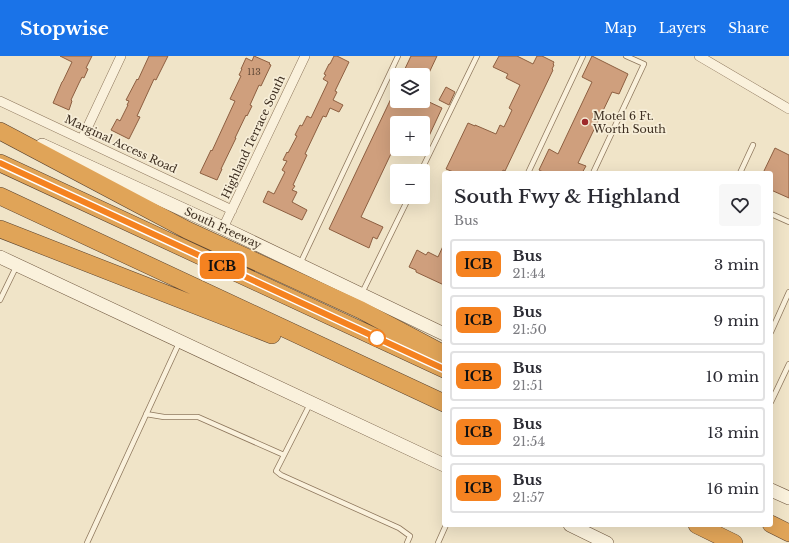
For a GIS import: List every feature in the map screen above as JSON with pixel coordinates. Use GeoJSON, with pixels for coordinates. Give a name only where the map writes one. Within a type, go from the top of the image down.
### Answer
{"type":"FeatureCollection","features":[{"type":"Feature","properties":{"kind":"highway"},"geometry":{"type":"LineString","coordinates":[[0,132],[187,230],[361,310],[442,353]]}},
{"type":"Feature","properties":{"kind":"highway"},"geometry":{"type":"LineString","coordinates":[[0,163],[442,368]]}},
{"type":"Feature","properties":{"kind":"highway"},"geometry":{"type":"LineString","coordinates":[[0,196],[442,402]]}},
{"type":"Feature","properties":{"kind":"highway"},"geometry":{"type":"LineString","coordinates":[[0,229],[442,402]]}},
{"type":"Feature","properties":{"kind":"highway"},"geometry":{"type":"LineString","coordinates":[[773,525],[789,533]]}},
{"type":"Feature","properties":{"kind":"highway"},"geometry":{"type":"LineString","coordinates":[[701,527],[734,543]]}},
{"type":"Feature","properties":{"kind":"main road","name":"South Freeway"},"geometry":{"type":"LineString","coordinates":[[0,125],[223,228],[442,333]]}},
{"type":"Feature","properties":{"kind":"main road"},"geometry":{"type":"LineString","coordinates":[[0,257],[442,464]]}},
{"type":"Feature","properties":{"kind":"main road"},"geometry":{"type":"LineString","coordinates":[[773,491],[789,498]]}},
{"type":"Feature","properties":{"kind":"main road"},"geometry":{"type":"LineString","coordinates":[[574,527],[608,543]]}},
{"type":"Feature","properties":{"kind":"street"},"geometry":{"type":"LineString","coordinates":[[82,139],[121,56]]}},
{"type":"Feature","properties":{"kind":"street","name":"Highland Terrace South"},"geometry":{"type":"LineString","coordinates":[[223,228],[305,56]]}},
{"type":"Feature","properties":{"kind":"street"},"geometry":{"type":"LineString","coordinates":[[704,57],[789,109]]}},
{"type":"Feature","properties":{"kind":"street","name":"Marginal Access Road"},"geometry":{"type":"LineString","coordinates":[[0,101],[232,210]]}},
{"type":"Feature","properties":{"kind":"lane"},"geometry":{"type":"LineString","coordinates":[[300,265],[398,56]]}},
{"type":"Feature","properties":{"kind":"lane"},"geometry":{"type":"LineString","coordinates":[[424,164],[477,56]]}},
{"type":"Feature","properties":{"kind":"lane"},"geometry":{"type":"LineString","coordinates":[[529,171],[583,56]]}},
{"type":"Feature","properties":{"kind":"lane"},"geometry":{"type":"LineString","coordinates":[[594,171],[644,64],[626,56]]}},
{"type":"Feature","properties":{"kind":"lane"},"geometry":{"type":"LineString","coordinates":[[741,171],[753,145]]}},
{"type":"Feature","properties":{"kind":"lane"},"geometry":{"type":"LineString","coordinates":[[362,295],[406,204]]}},
{"type":"Feature","properties":{"kind":"lane"},"geometry":{"type":"LineString","coordinates":[[773,215],[789,222]]}},
{"type":"Feature","properties":{"kind":"lane"},"geometry":{"type":"LineString","coordinates":[[0,300],[16,265]]}},
{"type":"Feature","properties":{"kind":"lane"},"geometry":{"type":"LineString","coordinates":[[773,328],[789,292]]}},
{"type":"Feature","properties":{"kind":"lane"},"geometry":{"type":"LineString","coordinates":[[87,543],[179,341]]}},
{"type":"Feature","properties":{"kind":"lane"},"geometry":{"type":"LineString","coordinates":[[773,398],[789,364]]}},
{"type":"Feature","properties":{"kind":"lane"},"geometry":{"type":"LineString","coordinates":[[311,402],[276,471],[281,475],[399,528],[410,536],[407,543]]}},
{"type":"Feature","properties":{"kind":"lane"},"geometry":{"type":"LineString","coordinates":[[146,414],[164,417],[198,418],[284,455]]}},
{"type":"Feature","properties":{"kind":"lane"},"geometry":{"type":"LineString","coordinates":[[438,543],[445,527]]}},
{"type":"Feature","properties":{"kind":"building"},"geometry":{"type":"Polygon","coordinates":[[[60,56],[92,56],[86,68],[88,69],[84,78],[82,77],[71,100],[69,110],[53,103],[72,62],[60,56]]]}},
{"type":"Feature","properties":{"kind":"building"},"geometry":{"type":"Polygon","coordinates":[[[149,56],[168,56],[156,80],[154,79],[137,116],[140,117],[129,139],[111,130],[117,119],[120,121],[128,105],[129,101],[126,100],[137,79],[138,80],[149,56]]]}},
{"type":"Feature","properties":{"kind":"building"},"geometry":{"type":"Polygon","coordinates":[[[254,56],[270,63],[269,64],[271,65],[261,86],[259,85],[250,105],[252,106],[235,138],[217,180],[200,173],[235,101],[230,99],[241,76],[239,75],[246,58],[252,61],[254,56]]]}},
{"type":"Feature","properties":{"kind":"building"},"geometry":{"type":"Polygon","coordinates":[[[334,56],[349,62],[335,91],[337,92],[333,100],[343,105],[339,112],[330,108],[326,117],[323,116],[305,154],[307,155],[293,185],[295,186],[292,190],[297,192],[292,202],[307,210],[302,220],[263,202],[268,191],[274,194],[285,172],[282,170],[287,161],[283,160],[297,136],[295,135],[300,125],[302,126],[307,116],[311,118],[328,82],[323,79],[326,75],[324,74],[334,56]]]}},
{"type":"Feature","properties":{"kind":"building"},"geometry":{"type":"Polygon","coordinates":[[[411,56],[437,56],[430,71],[430,68],[405,68],[411,56]]]}},
{"type":"Feature","properties":{"kind":"building"},"geometry":{"type":"Polygon","coordinates":[[[499,56],[517,56],[533,64],[537,56],[542,56],[554,62],[553,70],[505,171],[451,171],[446,169],[468,123],[496,134],[500,125],[504,127],[512,110],[509,108],[520,85],[506,78],[508,74],[493,67],[499,56]]]}},
{"type":"Feature","properties":{"kind":"building","name":"Motel 6 Ft. Worth South"},"geometry":{"type":"Polygon","coordinates":[[[592,56],[628,74],[619,94],[612,92],[578,163],[586,166],[583,171],[541,171],[539,170],[549,149],[558,154],[592,82],[582,77],[592,56]]]}},
{"type":"Feature","properties":{"kind":"building"},"geometry":{"type":"Polygon","coordinates":[[[446,87],[455,92],[449,105],[439,100],[446,87]]]}},
{"type":"Feature","properties":{"kind":"building"},"geometry":{"type":"Polygon","coordinates":[[[390,101],[390,108],[430,108],[430,102],[442,108],[430,134],[430,116],[390,116],[390,156],[361,217],[383,227],[377,239],[373,237],[369,248],[329,229],[390,101]]]}},
{"type":"Feature","properties":{"kind":"building"},"geometry":{"type":"Polygon","coordinates":[[[775,148],[789,155],[789,198],[773,191],[773,171],[764,171],[775,148]]]}},
{"type":"Feature","properties":{"kind":"building"},"geometry":{"type":"Polygon","coordinates":[[[442,248],[442,284],[416,272],[416,270],[409,267],[417,250],[426,255],[428,252],[438,257],[442,248]]]}},
{"type":"Feature","properties":{"kind":"bus line","name":"ICB"},"geometry":{"type":"LineString","coordinates":[[0,163],[442,368]]}},
{"type":"Feature","properties":{"kind":"place","name":"Motel 6 Ft. Worth South"},"geometry":{"type":"Point","coordinates":[585,122]}}]}
